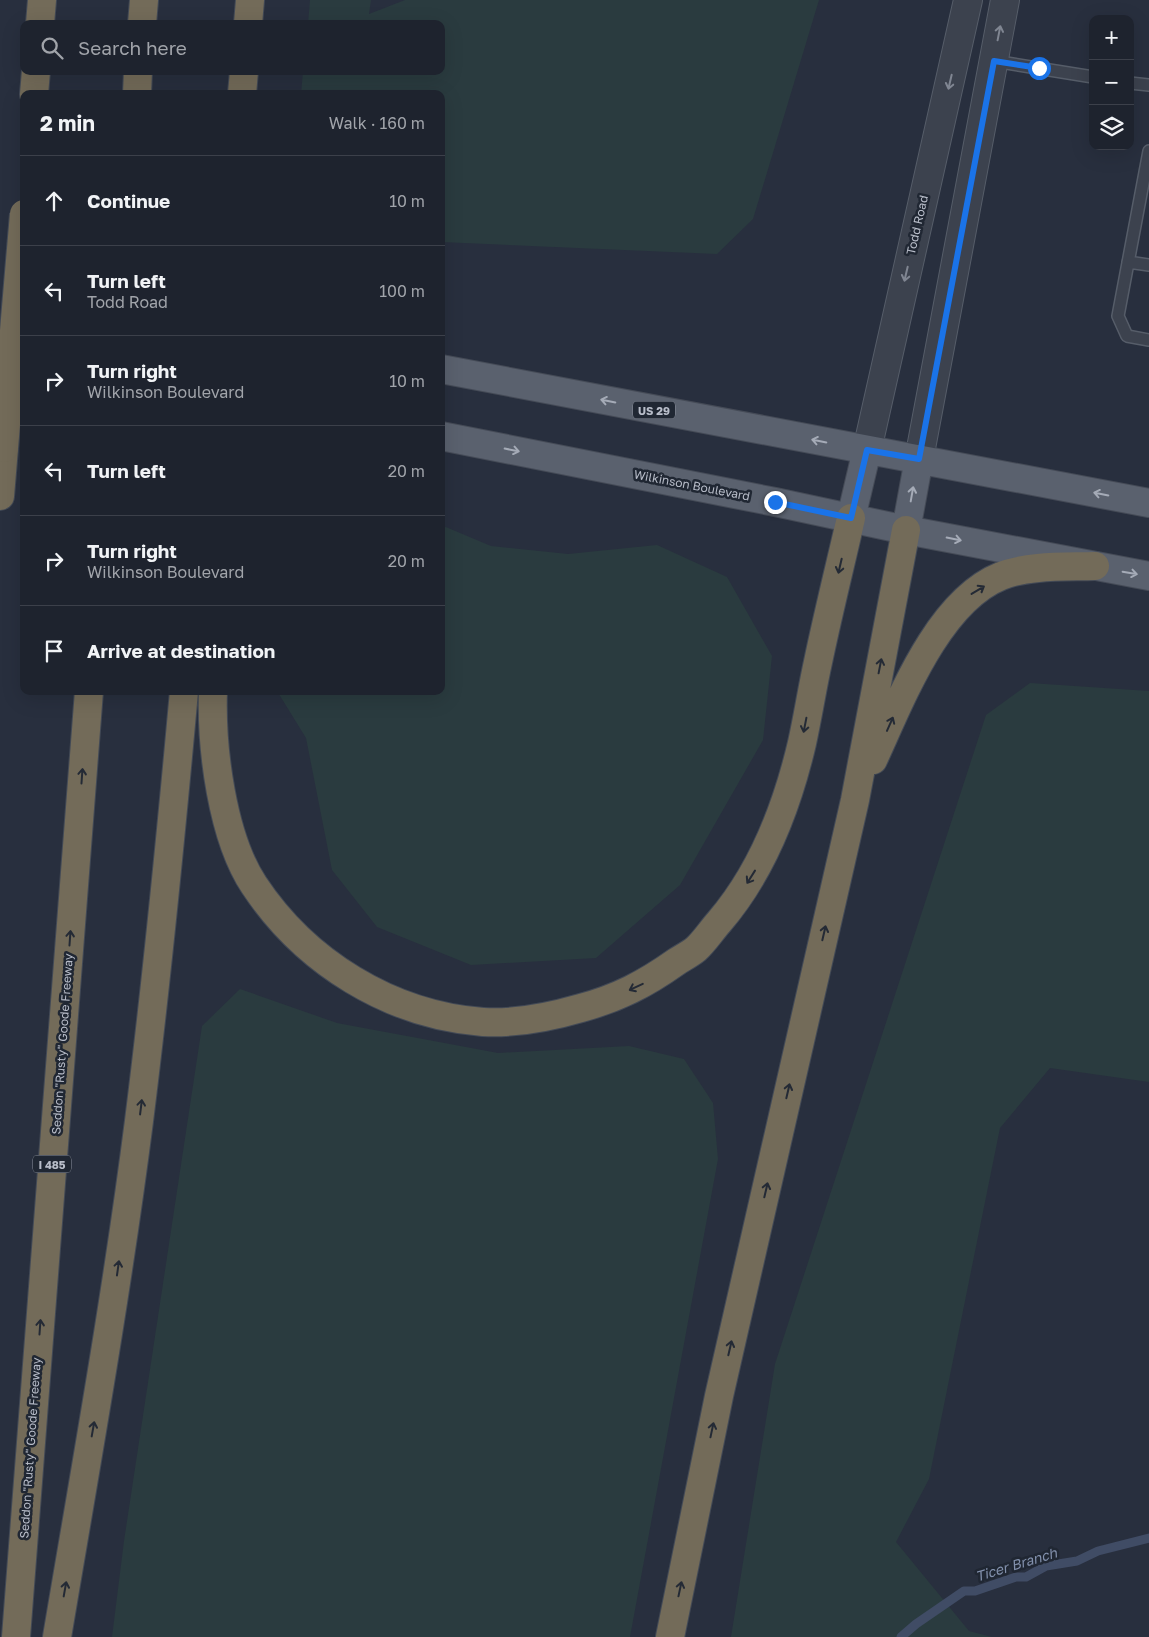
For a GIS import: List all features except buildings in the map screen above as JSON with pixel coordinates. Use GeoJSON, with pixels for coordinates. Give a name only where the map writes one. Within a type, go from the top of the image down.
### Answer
{"type":"FeatureCollection","features":[{"type":"Feature","properties":{"kind":"highway"},"geometry":{"type":"LineString","coordinates":[[40,20],[42,0]]}},
{"type":"Feature","properties":{"kind":"highway"},"geometry":{"type":"LineString","coordinates":[[142,20],[144,0]]}},
{"type":"Feature","properties":{"kind":"highway"},"geometry":{"type":"LineString","coordinates":[[248,20],[250,0]]}},
{"type":"Feature","properties":{"kind":"highway"},"geometry":{"type":"LineString","coordinates":[[34,90],[36,75]]}},
{"type":"Feature","properties":{"kind":"highway"},"geometry":{"type":"LineString","coordinates":[[136,90],[138,75]]}},
{"type":"Feature","properties":{"kind":"highway"},"geometry":{"type":"LineString","coordinates":[[242,90],[244,75]]}},
{"type":"Feature","properties":{"kind":"highway"},"geometry":{"type":"LineString","coordinates":[[0,496],[20,261]]}},
{"type":"Feature","properties":{"kind":"highway"},"geometry":{"type":"LineString","coordinates":[[213,695],[217,762],[228,825],[235,846],[253,884],[284,925],[320,959],[365,988],[406,1006],[442,1016],[483,1022],[517,1021],[559,1015],[605,1002],[648,982],[696,949],[734,904],[762,858],[787,797],[802,744],[818,662],[851,518]]}},
{"type":"Feature","properties":{"kind":"highway"},"geometry":{"type":"LineString","coordinates":[[670,1637],[719,1396],[855,800],[906,530]]}},
{"type":"Feature","properties":{"kind":"highway"},"geometry":{"type":"LineString","coordinates":[[855,800],[915,669],[941,629],[970,595],[1000,576],[1041,567],[1095,566]]}},
{"type":"Feature","properties":{"kind":"highway","name":"Seddon \"Rusty\" Goode Freeway"},"geometry":{"type":"LineString","coordinates":[[16,1637],[89,695]]}},
{"type":"Feature","properties":{"kind":"highway"},"geometry":{"type":"LineString","coordinates":[[57,1637],[106,1348],[139,1122],[162,930],[184,695]]}},
{"type":"Feature","properties":{"kind":"main road"},"geometry":{"type":"LineString","coordinates":[[0,287],[20,290]]}},
{"type":"Feature","properties":{"kind":"main road"},"geometry":{"type":"LineString","coordinates":[[0,349],[20,353]]}},
{"type":"Feature","properties":{"kind":"main road","name":"US 29"},"geometry":{"type":"LineString","coordinates":[[445,370],[1149,503]]}},
{"type":"Feature","properties":{"kind":"main road","name":"Wilkinson Boulevard"},"geometry":{"type":"LineString","coordinates":[[445,437],[906,530],[1149,576]]}},
{"type":"Feature","properties":{"kind":"main road"},"geometry":{"type":"LineString","coordinates":[[851,518],[867,450]]}},
{"type":"Feature","properties":{"kind":"main road"},"geometry":{"type":"LineString","coordinates":[[906,530],[919,459]]}},
{"type":"Feature","properties":{"kind":"street","name":"Todd Road"},"geometry":{"type":"LineString","coordinates":[[867,450],[968,0]]}},
{"type":"Feature","properties":{"kind":"street"},"geometry":{"type":"LineString","coordinates":[[919,459],[1005,0]]}},
{"type":"Feature","properties":{"kind":"lane"},"geometry":{"type":"LineString","coordinates":[[994,61],[1089,76]]}},
{"type":"Feature","properties":{"kind":"lane"},"geometry":{"type":"LineString","coordinates":[[1134,83],[1149,86]]}},
{"type":"Feature","properties":{"kind":"lane"},"geometry":{"type":"LineString","coordinates":[[1149,151],[1118,316],[1127,336],[1149,340]]}},
{"type":"Feature","properties":{"kind":"lane"},"geometry":{"type":"LineString","coordinates":[[1128,262],[1149,265]]}},
{"type":"Feature","properties":{"kind":"shaded area"},"geometry":{"type":"Polygon","coordinates":[[[310,0],[371,0],[369,14],[405,0],[819,0],[753,219],[717,254],[445,242],[445,90],[301,90],[303,75],[445,75],[445,20],[308,20],[310,0]]]}},
{"type":"Feature","properties":{"kind":"shaded area"},"geometry":{"type":"Polygon","coordinates":[[[445,527],[491,546],[568,554],[657,545],[727,577],[772,656],[763,740],[680,885],[596,958],[471,965],[377,927],[332,870],[306,738],[279,695],[445,695],[445,527]]]}},
{"type":"Feature","properties":{"kind":"shaded area"},"geometry":{"type":"Polygon","coordinates":[[[1030,683],[1149,691],[1149,1082],[1050,1068],[1000,1128],[929,1479],[896,1542],[969,1631],[992,1637],[731,1637],[775,1364],[986,715],[1030,683]]]}},
{"type":"Feature","properties":{"kind":"shaded area"},"geometry":{"type":"Polygon","coordinates":[[[240,989],[337,1023],[498,1053],[629,1046],[684,1059],[713,1103],[718,1159],[630,1637],[112,1637],[124,1541],[202,1026],[240,989]]]}},
{"type":"Feature","properties":{"kind":"waterway","name":"Ticer Branch"},"geometry":{"type":"LineString","coordinates":[[901,1637],[916,1624],[964,1591],[975,1591],[1016,1577],[1026,1577],[1046,1566],[1077,1561],[1098,1551],[1149,1538]]}},
{"type":"Feature","properties":{"kind":"route"},"geometry":{"type":"LineString","coordinates":[[775,502],[851,518],[867,450],[919,459],[994,61],[1039,68]]}}]}
